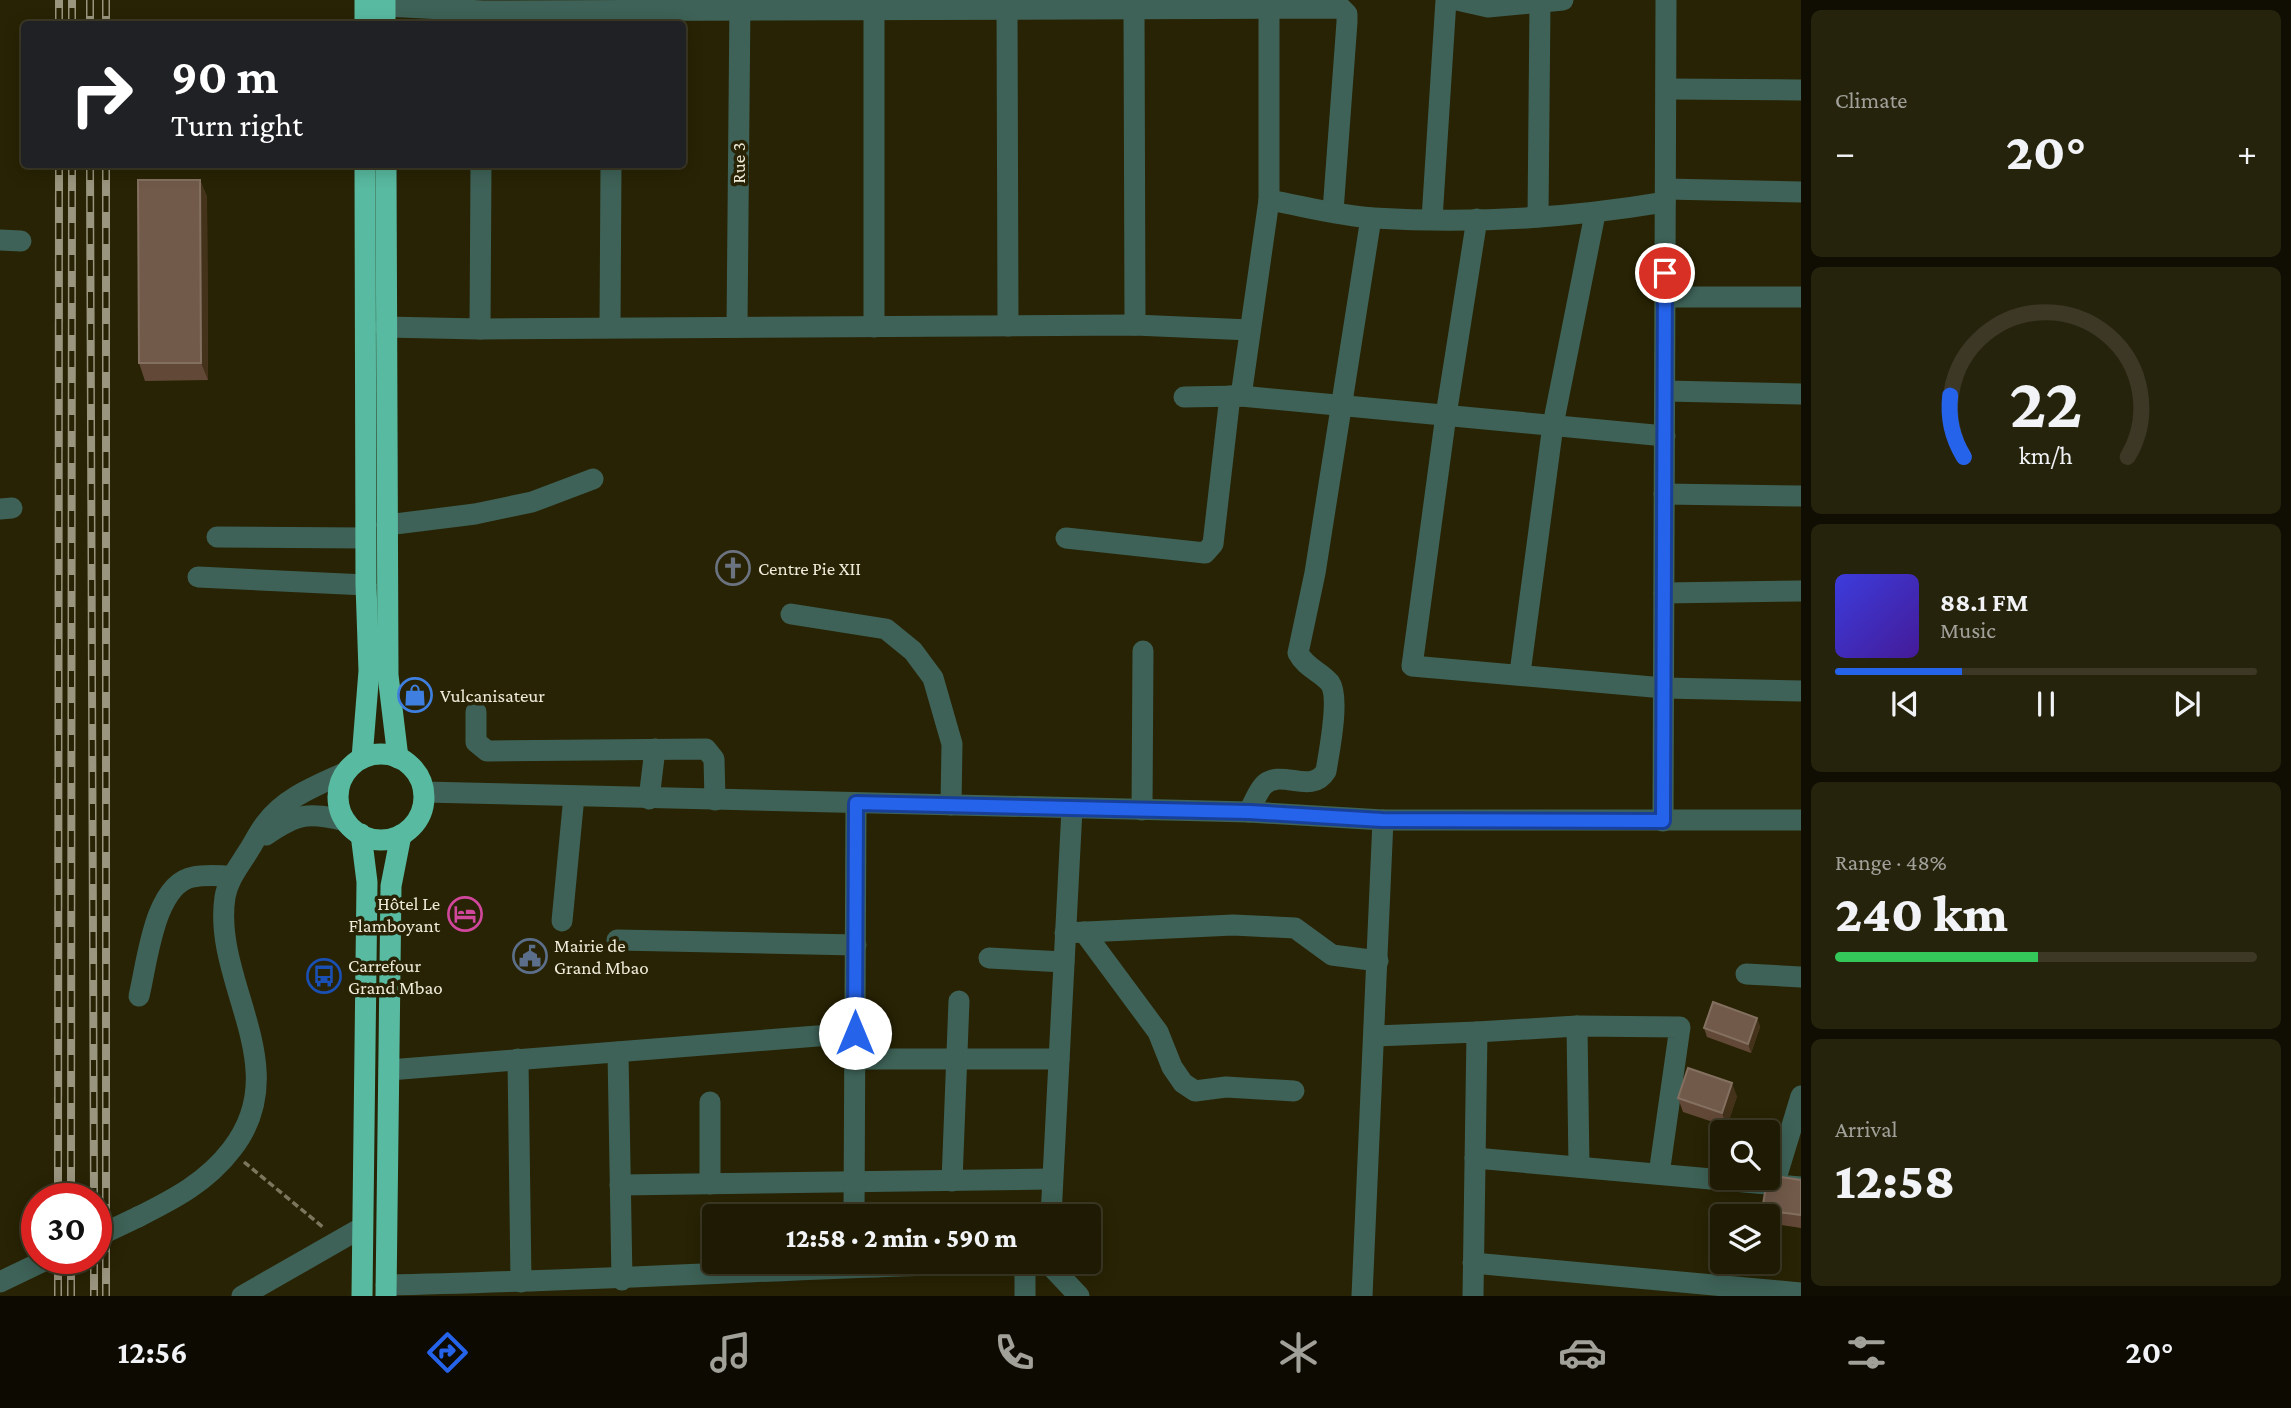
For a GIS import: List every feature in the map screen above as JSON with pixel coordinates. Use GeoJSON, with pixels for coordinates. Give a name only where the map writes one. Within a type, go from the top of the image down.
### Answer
{"type":"FeatureCollection","features":[{"type":"Feature","properties":{"kind":"highway"},"geometry":{"type":"LineString","coordinates":[[368,21],[380,8]]}},
{"type":"Feature","properties":{"kind":"highway"},"geometry":{"type":"LineString","coordinates":[[362,1296],[367,882],[353,828],[339,796],[354,765],[369,671],[365,538],[365,168]]}},
{"type":"Feature","properties":{"kind":"highway"},"geometry":{"type":"LineString","coordinates":[[386,168],[388,675],[398,758]]}},
{"type":"Feature","properties":{"kind":"highway"},"geometry":{"type":"LineString","coordinates":[[353,828],[381,840],[401,835],[416,822],[424,803],[424,792],[417,773],[398,758],[382,754],[354,765]]}},
{"type":"Feature","properties":{"kind":"highway"},"geometry":{"type":"LineString","coordinates":[[386,1290],[391,886],[401,835]]}},
{"type":"Feature","properties":{"kind":"street"},"geometry":{"type":"LineString","coordinates":[[1432,219],[1446,0]]}},
{"type":"Feature","properties":{"kind":"street"},"geometry":{"type":"LineString","coordinates":[[1457,0],[1488,7],[1563,0]]}},
{"type":"Feature","properties":{"kind":"street"},"geometry":{"type":"LineString","coordinates":[[1663,821],[1666,0]]}},
{"type":"Feature","properties":{"kind":"street"},"geometry":{"type":"LineString","coordinates":[[1538,217],[1541,2]]}},
{"type":"Feature","properties":{"kind":"street"},"geometry":{"type":"LineString","coordinates":[[380,8],[611,17],[739,5],[1007,5],[1134,9],[1269,5],[1340,8],[1347,14],[1333,211]]}},
{"type":"Feature","properties":{"kind":"street","name":"Rue 3"},"geometry":{"type":"LineString","coordinates":[[737,327],[739,5]]}},
{"type":"Feature","properties":{"kind":"street"},"geometry":{"type":"LineString","coordinates":[[1007,5],[1007,326]]}},
{"type":"Feature","properties":{"kind":"street"},"geometry":{"type":"LineString","coordinates":[[1066,538],[1205,553],[1213,544],[1236,396],[1250,330],[1269,200],[1269,5]]}},
{"type":"Feature","properties":{"kind":"street"},"geometry":{"type":"LineString","coordinates":[[874,6],[874,327]]}},
{"type":"Feature","properties":{"kind":"street"},"geometry":{"type":"LineString","coordinates":[[1134,9],[1135,325]]}},
{"type":"Feature","properties":{"kind":"street"},"geometry":{"type":"LineString","coordinates":[[1666,89],[1801,90]]}},
{"type":"Feature","properties":{"kind":"street"},"geometry":{"type":"LineString","coordinates":[[480,329],[481,168]]}},
{"type":"Feature","properties":{"kind":"street"},"geometry":{"type":"LineString","coordinates":[[610,327],[611,168]]}},
{"type":"Feature","properties":{"kind":"street"},"geometry":{"type":"LineString","coordinates":[[1269,200],[1371,218],[1477,219],[1595,214],[1665,195],[1801,191]]}},
{"type":"Feature","properties":{"kind":"street"},"geometry":{"type":"LineString","coordinates":[[1520,673],[1553,425],[1595,214]]}},
{"type":"Feature","properties":{"kind":"street"},"geometry":{"type":"LineString","coordinates":[[1249,812],[1264,786],[1273,780],[1311,783],[1322,778],[1326,771],[1335,697],[1330,683],[1304,665],[1298,653],[1315,573],[1371,218]]}},
{"type":"Feature","properties":{"kind":"street"},"geometry":{"type":"LineString","coordinates":[[1477,219],[1446,415],[1412,666],[1520,673],[1664,688],[1801,691]]}},
{"type":"Feature","properties":{"kind":"street"},"geometry":{"type":"LineString","coordinates":[[1665,297],[1801,297]]}},
{"type":"Feature","properties":{"kind":"street"},"geometry":{"type":"LineString","coordinates":[[385,327],[480,329],[1135,325],[1250,330]]}},
{"type":"Feature","properties":{"kind":"street"},"geometry":{"type":"LineString","coordinates":[[1665,391],[1801,394]]}},
{"type":"Feature","properties":{"kind":"street"},"geometry":{"type":"LineString","coordinates":[[1184,397],[1236,396],[1665,436]]}},
{"type":"Feature","properties":{"kind":"street"},"geometry":{"type":"LineString","coordinates":[[387,525],[475,514],[532,502],[593,479]]}},
{"type":"Feature","properties":{"kind":"street"},"geometry":{"type":"LineString","coordinates":[[1664,494],[1801,496]]}},
{"type":"Feature","properties":{"kind":"street"},"geometry":{"type":"LineString","coordinates":[[217,537],[365,538]]}},
{"type":"Feature","properties":{"kind":"street"},"geometry":{"type":"LineString","coordinates":[[198,577],[366,585]]}},
{"type":"Feature","properties":{"kind":"street"},"geometry":{"type":"LineString","coordinates":[[1664,593],[1801,591]]}},
{"type":"Feature","properties":{"kind":"street"},"geometry":{"type":"LineString","coordinates":[[791,614],[886,629],[913,651],[933,678],[952,744],[951,805]]}},
{"type":"Feature","properties":{"kind":"street"},"geometry":{"type":"LineString","coordinates":[[1142,810],[1143,651]]}},
{"type":"Feature","properties":{"kind":"street"},"geometry":{"type":"LineString","coordinates":[[476,712],[477,742],[487,751],[706,749],[714,759],[715,800]]}},
{"type":"Feature","properties":{"kind":"street"},"geometry":{"type":"LineString","coordinates":[[649,799],[655,749]]}},
{"type":"Feature","properties":{"kind":"street"},"geometry":{"type":"LineString","coordinates":[[112,1229],[186,1192],[209,1175],[231,1151],[249,1118],[256,1057],[247,1014],[226,947],[226,896],[232,876],[266,822],[283,806],[309,789],[354,765]]}},
{"type":"Feature","properties":{"kind":"street"},"geometry":{"type":"LineString","coordinates":[[424,792],[1249,812],[1382,820],[1801,820]]}},
{"type":"Feature","properties":{"kind":"street"},"geometry":{"type":"LineString","coordinates":[[562,921],[574,796]]}},
{"type":"Feature","properties":{"kind":"street"},"geometry":{"type":"LineString","coordinates":[[854,1204],[856,803]]}},
{"type":"Feature","properties":{"kind":"street"},"geometry":{"type":"LineString","coordinates":[[1051,1204],[1064,962],[1075,933],[1072,809]]}},
{"type":"Feature","properties":{"kind":"street"},"geometry":{"type":"LineString","coordinates":[[255,842],[298,815],[315,814],[353,828]]}},
{"type":"Feature","properties":{"kind":"street"},"geometry":{"type":"LineString","coordinates":[[1362,1296],[1382,820]]}},
{"type":"Feature","properties":{"kind":"street"},"geometry":{"type":"LineString","coordinates":[[139,996],[161,906],[172,888],[192,877],[232,876]]}},
{"type":"Feature","properties":{"kind":"street"},"geometry":{"type":"LineString","coordinates":[[1075,933],[1233,925],[1295,928],[1332,955],[1378,961]]}},
{"type":"Feature","properties":{"kind":"street"},"geometry":{"type":"LineString","coordinates":[[1075,933],[1158,1032],[1172,1068],[1183,1083],[1195,1091],[1226,1087],[1294,1091]]}},
{"type":"Feature","properties":{"kind":"street"},"geometry":{"type":"LineString","coordinates":[[617,940],[856,945]]}},
{"type":"Feature","properties":{"kind":"street"},"geometry":{"type":"LineString","coordinates":[[989,958],[1064,962]]}},
{"type":"Feature","properties":{"kind":"street"},"geometry":{"type":"LineString","coordinates":[[1746,974],[1801,977]]}},
{"type":"Feature","properties":{"kind":"street"},"geometry":{"type":"LineString","coordinates":[[952,1181],[959,1001]]}},
{"type":"Feature","properties":{"kind":"street"},"geometry":{"type":"LineString","coordinates":[[1375,1036],[1577,1026],[1679,1027],[1659,1174]]}},
{"type":"Feature","properties":{"kind":"street"},"geometry":{"type":"LineString","coordinates":[[1577,1026],[1579,1167]]}},
{"type":"Feature","properties":{"kind":"street"},"geometry":{"type":"LineString","coordinates":[[1473,1296],[1478,1032]]}},
{"type":"Feature","properties":{"kind":"street"},"geometry":{"type":"LineString","coordinates":[[389,1070],[855,1033]]}},
{"type":"Feature","properties":{"kind":"street"},"geometry":{"type":"LineString","coordinates":[[618,1052],[620,1185],[635,1285]]}},
{"type":"Feature","properties":{"kind":"street"},"geometry":{"type":"LineString","coordinates":[[518,1059],[532,1287]]}},
{"type":"Feature","properties":{"kind":"street"},"geometry":{"type":"LineString","coordinates":[[855,1059],[1059,1059]]}},
{"type":"Feature","properties":{"kind":"street"},"geometry":{"type":"LineString","coordinates":[[1780,1163],[1801,1096]]}},
{"type":"Feature","properties":{"kind":"street"},"geometry":{"type":"LineString","coordinates":[[710,1102],[710,1184]]}},
{"type":"Feature","properties":{"kind":"street"},"geometry":{"type":"LineString","coordinates":[[1475,1158],[1710,1179]]}},
{"type":"Feature","properties":{"kind":"street"},"geometry":{"type":"LineString","coordinates":[[620,1185],[1052,1179]]}},
{"type":"Feature","properties":{"kind":"street"},"geometry":{"type":"LineString","coordinates":[[1780,1186],[1801,1187]]}},
{"type":"Feature","properties":{"kind":"street"},"geometry":{"type":"LineString","coordinates":[[242,1296],[361,1228]]}},
{"type":"Feature","properties":{"kind":"street"},"geometry":{"type":"LineString","coordinates":[[1473,1262],[1801,1293]]}},
{"type":"Feature","properties":{"kind":"street"},"geometry":{"type":"LineString","coordinates":[[3,1280],[21,1272]]}},
{"type":"Feature","properties":{"kind":"street"},"geometry":{"type":"LineString","coordinates":[[386,1290],[635,1285],[744,1274],[744,1296]]}},
{"type":"Feature","properties":{"kind":"street"},"geometry":{"type":"LineString","coordinates":[[1025,1274],[1025,1296]]}},
{"type":"Feature","properties":{"kind":"street"},"geometry":{"type":"LineString","coordinates":[[1059,1274],[1079,1296]]}},
{"type":"Feature","properties":{"kind":"path"},"geometry":{"type":"LineString","coordinates":[[231,1151],[340,1240]]}},
{"type":"Feature","properties":{"kind":"building"},"geometry":{"type":"Polygon","coordinates":[[[138,180],[200,180],[201,363],[139,363],[138,180]]]}},
{"type":"Feature","properties":{"kind":"building"},"geometry":{"type":"Polygon","coordinates":[[[1713,1002],[1757,1018],[1748,1044],[1704,1028],[1713,1002]]]}},
{"type":"Feature","properties":{"kind":"building"},"geometry":{"type":"Polygon","coordinates":[[[1688,1068],[1732,1083],[1722,1113],[1678,1098],[1688,1068]]]}},
{"type":"Feature","properties":{"kind":"building"},"geometry":{"type":"Polygon","coordinates":[[[1780,1177],[1801,1180],[1801,1215],[1780,1212],[1780,1204],[1763,1204],[1765,1190],[1780,1190],[1780,1177]]]}},
{"type":"Feature","properties":{"kind":"railway"},"geometry":{"type":"LineString","coordinates":[[59,0],[59,21]]}},
{"type":"Feature","properties":{"kind":"railway"},"geometry":{"type":"LineString","coordinates":[[72,0],[72,21]]}},
{"type":"Feature","properties":{"kind":"railway"},"geometry":{"type":"LineString","coordinates":[[90,0],[90,21]]}},
{"type":"Feature","properties":{"kind":"railway"},"geometry":{"type":"LineString","coordinates":[[106,0],[106,21]]}},
{"type":"Feature","properties":{"kind":"railway"},"geometry":{"type":"LineString","coordinates":[[58,1183],[59,168]]}},
{"type":"Feature","properties":{"kind":"railway"},"geometry":{"type":"LineString","coordinates":[[71,1183],[72,168]]}},
{"type":"Feature","properties":{"kind":"railway"},"geometry":{"type":"LineString","coordinates":[[90,168],[94,1183]]}},
{"type":"Feature","properties":{"kind":"railway"},"geometry":{"type":"LineString","coordinates":[[106,168],[106,1296]]}},
{"type":"Feature","properties":{"kind":"railway"},"geometry":{"type":"LineString","coordinates":[[58,1274],[58,1296]]}},
{"type":"Feature","properties":{"kind":"railway"},"geometry":{"type":"LineString","coordinates":[[71,1274],[71,1296]]}},
{"type":"Feature","properties":{"kind":"railway"},"geometry":{"type":"LineString","coordinates":[[94,1274],[94,1296]]}},
{"type":"Feature","properties":{"kind":"place","name":"Centre Pie XII"},"geometry":{"type":"Point","coordinates":[733,568]}},
{"type":"Feature","properties":{"kind":"place","name":"Vulcanisateur"},"geometry":{"type":"Point","coordinates":[415,695]}},
{"type":"Feature","properties":{"kind":"place","name":"Hôtel Le Flamboyant"},"geometry":{"type":"Point","coordinates":[465,914]}},
{"type":"Feature","properties":{"kind":"place","name":"Mairie de Grand Mbao"},"geometry":{"type":"Point","coordinates":[530,956]}},
{"type":"Feature","properties":{"kind":"place","name":"Carrefour Grand Mbao"},"geometry":{"type":"Point","coordinates":[324,976]}},
{"type":"Feature","properties":{"kind":"route"},"geometry":{"type":"LineString","coordinates":[[855,1033],[856,803],[1249,812],[1382,820],[1663,821],[1665,273]]}}]}
